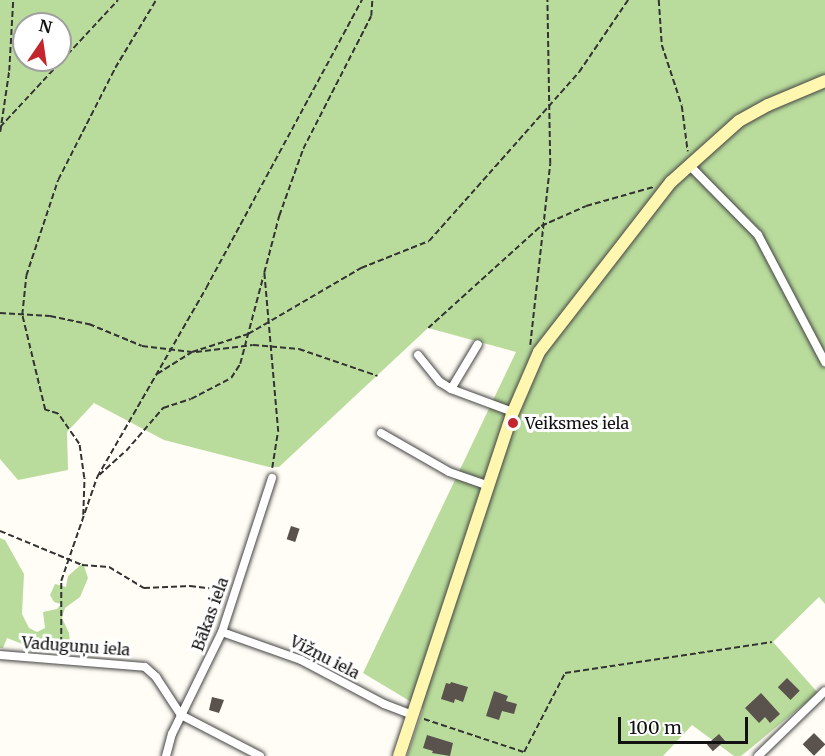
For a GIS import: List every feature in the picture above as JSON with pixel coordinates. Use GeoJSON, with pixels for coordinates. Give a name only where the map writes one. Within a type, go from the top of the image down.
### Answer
{"type":"FeatureCollection","features":[{"type":"Feature","properties":{"kind":"main road"},"geometry":{"type":"LineString","coordinates":[[399,756],[513,412],[539,352],[671,182],[739,122],[768,105],[825,81]]}},
{"type":"Feature","properties":{"kind":"street"},"geometry":{"type":"LineString","coordinates":[[689,165],[758,235],[825,362]]}},
{"type":"Feature","properties":{"kind":"street"},"geometry":{"type":"LineString","coordinates":[[451,390],[478,344]]}},
{"type":"Feature","properties":{"kind":"street"},"geometry":{"type":"LineString","coordinates":[[417,356],[440,382],[451,390],[513,412]]}},
{"type":"Feature","properties":{"kind":"street"},"geometry":{"type":"LineString","coordinates":[[381,433],[449,472],[489,486]]}},
{"type":"Feature","properties":{"kind":"street","name":"Bākas iela"},"geometry":{"type":"LineString","coordinates":[[166,756],[172,734],[222,632],[272,478]]}},
{"type":"Feature","properties":{"kind":"street","name":"Vižņu iela"},"geometry":{"type":"LineString","coordinates":[[222,632],[301,660],[384,704],[412,715]]}},
{"type":"Feature","properties":{"kind":"street","name":"Vaduguņu iela"},"geometry":{"type":"LineString","coordinates":[[0,655],[145,667],[156,677],[181,715],[260,756]]}},
{"type":"Feature","properties":{"kind":"street"},"geometry":{"type":"LineString","coordinates":[[760,755],[825,691]]}},
{"type":"Feature","properties":{"kind":"path"},"geometry":{"type":"LineString","coordinates":[[0,132],[9,71],[13,0]]}},
{"type":"Feature","properties":{"kind":"path"},"geometry":{"type":"LineString","coordinates":[[1,126],[118,0]]}},
{"type":"Feature","properties":{"kind":"path"},"geometry":{"type":"LineString","coordinates":[[83,519],[84,478],[79,444],[58,414],[45,410],[22,315],[26,276],[58,180],[115,68],[156,0]]}},
{"type":"Feature","properties":{"kind":"path"},"geometry":{"type":"LineString","coordinates":[[60,659],[61,581],[97,477],[171,349],[362,0]]}},
{"type":"Feature","properties":{"kind":"path"},"geometry":{"type":"LineString","coordinates":[[97,477],[126,451],[163,408],[191,399],[231,378],[240,364],[279,216],[303,149],[371,16],[372,0]]}},
{"type":"Feature","properties":{"kind":"path"},"geometry":{"type":"LineString","coordinates":[[529,353],[541,226],[550,165],[547,0]]}},
{"type":"Feature","properties":{"kind":"path"},"geometry":{"type":"LineString","coordinates":[[156,374],[192,352],[248,334],[361,268],[429,241],[579,72],[628,0]]}},
{"type":"Feature","properties":{"kind":"path"},"geometry":{"type":"LineString","coordinates":[[659,0],[662,45],[682,106],[689,165]]}},
{"type":"Feature","properties":{"kind":"path"},"geometry":{"type":"LineString","coordinates":[[428,328],[541,226],[586,206],[671,182]]}},
{"type":"Feature","properties":{"kind":"path"},"geometry":{"type":"LineString","coordinates":[[264,273],[278,432],[272,478]]}},
{"type":"Feature","properties":{"kind":"path"},"geometry":{"type":"LineString","coordinates":[[0,313],[89,324],[142,346],[192,352],[245,346],[299,349],[378,376]]}},
{"type":"Feature","properties":{"kind":"path"},"geometry":{"type":"LineString","coordinates":[[0,531],[82,565],[109,567],[144,588],[190,586],[213,589],[232,599]]}},
{"type":"Feature","properties":{"kind":"path"},"geometry":{"type":"LineString","coordinates":[[412,715],[524,752],[565,673],[772,642]]}},
{"type":"Feature","properties":{"kind":"green space"},"geometry":{"type":"Polygon","coordinates":[[[0,0],[825,0],[825,604],[819,597],[773,642],[818,693],[741,756],[734,756],[692,725],[663,756],[407,756],[423,709],[363,673],[516,352],[428,328],[279,467],[269,467],[164,440],[94,403],[67,432],[68,470],[18,480],[0,459],[0,0]]]}},
{"type":"Feature","properties":{"kind":"green space"},"geometry":{"type":"Polygon","coordinates":[[[0,538],[5,540],[24,574],[22,614],[29,628],[37,632],[45,628],[43,612],[57,609],[61,604],[54,602],[50,595],[55,584],[66,587],[68,576],[83,563],[88,578],[80,597],[65,608],[62,618],[69,633],[71,653],[26,651],[25,645],[7,638],[3,648],[0,648],[0,538]]]}},
{"type":"Feature","properties":{"kind":"building"},"geometry":{"type":"Polygon","coordinates":[[[291,526],[300,529],[295,542],[287,539],[291,526]]]}},
{"type":"Feature","properties":{"kind":"building"},"geometry":{"type":"Polygon","coordinates":[[[787,678],[800,691],[791,700],[778,687],[787,678]]]}},
{"type":"Feature","properties":{"kind":"building"},"geometry":{"type":"Polygon","coordinates":[[[451,682],[468,687],[463,702],[455,699],[454,703],[441,699],[446,683],[451,682]]]}},
{"type":"Feature","properties":{"kind":"building"},"geometry":{"type":"Polygon","coordinates":[[[494,691],[508,696],[506,701],[517,704],[514,714],[502,711],[499,720],[486,716],[494,691]]]}},
{"type":"Feature","properties":{"kind":"building"},"geometry":{"type":"Polygon","coordinates":[[[761,693],[780,714],[770,723],[765,717],[759,723],[745,708],[761,693]]]}},
{"type":"Feature","properties":{"kind":"building"},"geometry":{"type":"Polygon","coordinates":[[[212,697],[224,700],[219,713],[209,710],[212,697]]]}},
{"type":"Feature","properties":{"kind":"building"},"geometry":{"type":"Polygon","coordinates":[[[814,733],[825,744],[814,756],[803,744],[814,733]]]}},
{"type":"Feature","properties":{"kind":"building"},"geometry":{"type":"Polygon","coordinates":[[[719,734],[725,741],[713,751],[707,744],[719,734]]]}},
{"type":"Feature","properties":{"kind":"building"},"geometry":{"type":"Polygon","coordinates":[[[427,735],[453,743],[450,756],[432,753],[433,751],[423,748],[427,735]]]}},
{"type":"Feature","properties":{"kind":"place","name":"Veiksmes iela"},"geometry":{"type":"Point","coordinates":[513,423]}}]}
